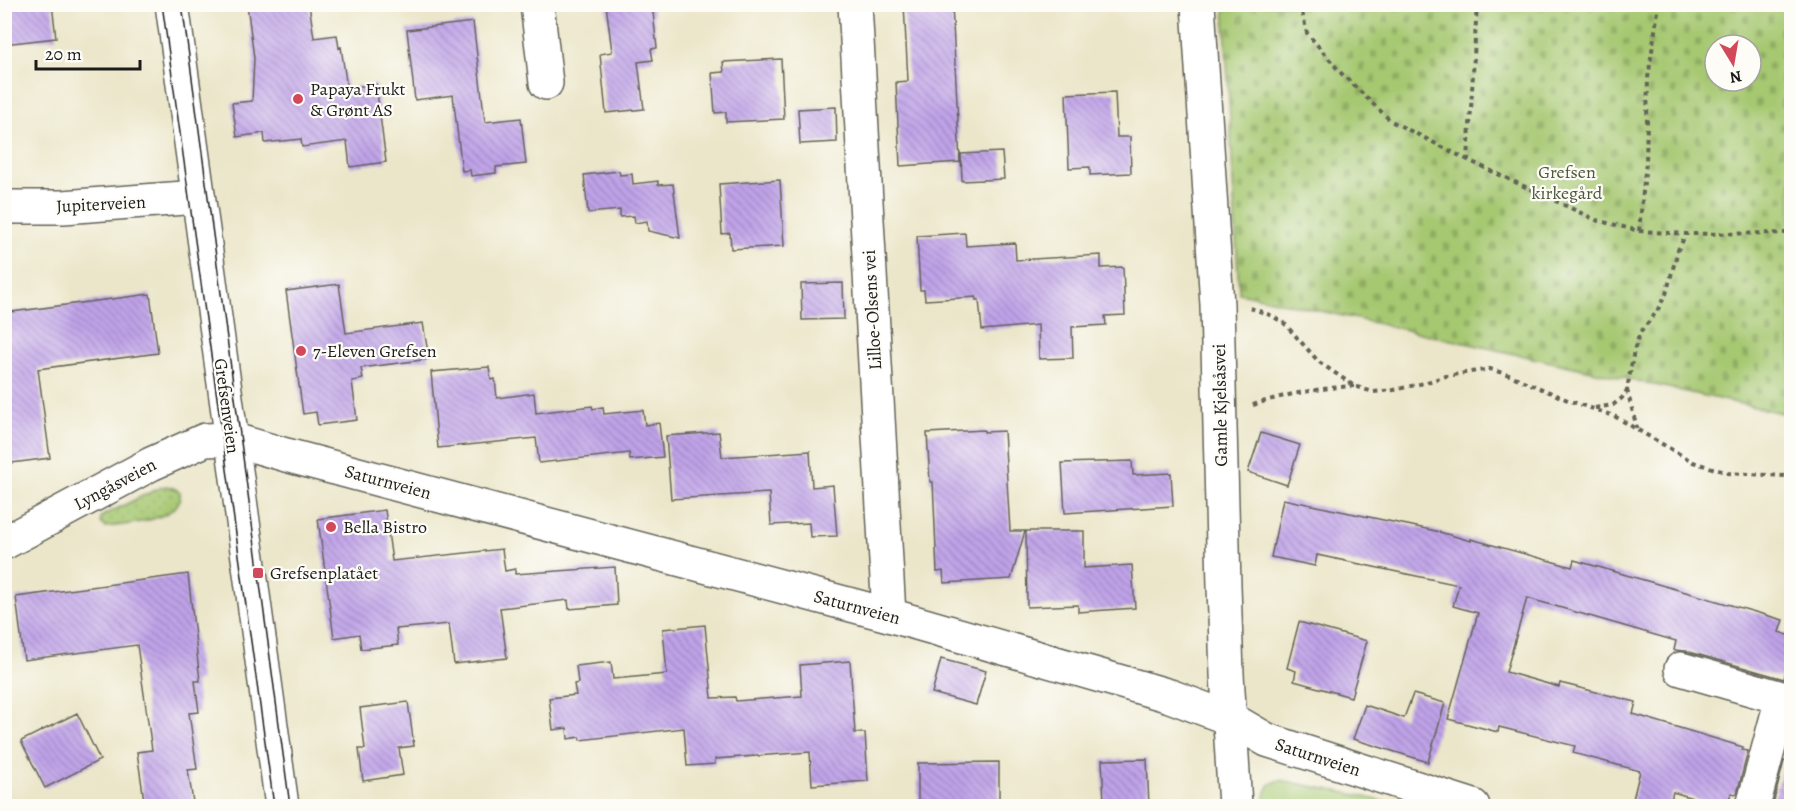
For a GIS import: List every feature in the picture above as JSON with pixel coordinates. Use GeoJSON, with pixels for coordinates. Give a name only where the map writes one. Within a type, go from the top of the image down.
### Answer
{"type":"FeatureCollection","features":[{"type":"Feature","properties":{"kind":"street","name":"Grefsenveien"},"geometry":{"type":"LineString","coordinates":[[172,4],[282,807]]}},
{"type":"Feature","properties":{"kind":"street"},"geometry":{"type":"LineString","coordinates":[[537,4],[546,83]]}},
{"type":"Feature","properties":{"kind":"street","name":"Lilloe-Olsens vei"},"geometry":{"type":"LineString","coordinates":[[855,4],[890,615]]}},
{"type":"Feature","properties":{"kind":"street","name":"Gamle Kjelsåsvei"},"geometry":{"type":"LineString","coordinates":[[1198,4],[1217,305],[1227,674],[1235,807]]}},
{"type":"Feature","properties":{"kind":"street","name":"Jupiterveien"},"geometry":{"type":"LineString","coordinates":[[4,207],[63,207],[198,197]]}},
{"type":"Feature","properties":{"kind":"street","name":"Saturnveien"},"geometry":{"type":"LineString","coordinates":[[231,438],[286,455],[890,615],[1170,696],[1231,719],[1267,741],[1473,807]]}},
{"type":"Feature","properties":{"kind":"street","name":"Lyngåsveien"},"geometry":{"type":"LineString","coordinates":[[4,543],[151,464],[205,440],[231,438]]}},
{"type":"Feature","properties":{"kind":"street"},"geometry":{"type":"LineString","coordinates":[[1681,669],[1782,698],[1753,807]]}},
{"type":"Feature","properties":{"kind":"path"},"geometry":{"type":"LineString","coordinates":[[1300,4],[1308,33],[1341,73],[1391,121],[1596,220],[1639,231],[1686,234],[1791,233]]}},
{"type":"Feature","properties":{"kind":"path"},"geometry":{"type":"LineString","coordinates":[[1468,160],[1477,4]]}},
{"type":"Feature","properties":{"kind":"path"},"geometry":{"type":"LineString","coordinates":[[1639,231],[1646,162],[1648,78],[1659,4]]}},
{"type":"Feature","properties":{"kind":"path"},"geometry":{"type":"LineString","coordinates":[[1719,4],[1791,7]]}},
{"type":"Feature","properties":{"kind":"path"},"geometry":{"type":"LineString","coordinates":[[1594,408],[1613,405],[1622,398],[1627,390],[1634,350],[1640,333],[1657,311],[1666,294],[1678,250],[1686,234]]}},
{"type":"Feature","properties":{"kind":"path"},"geometry":{"type":"LineString","coordinates":[[1217,305],[1247,307],[1277,319],[1284,323],[1319,362],[1354,386],[1372,392],[1394,390],[1446,376],[1490,369],[1614,416],[1693,462],[1728,473],[1785,476],[1791,474]]}},
{"type":"Feature","properties":{"kind":"path"},"geometry":{"type":"LineString","coordinates":[[1221,416],[1309,391],[1354,386]]}},
{"type":"Feature","properties":{"kind":"path"},"geometry":{"type":"LineString","coordinates":[[1627,390],[1637,429]]}},
{"type":"Feature","properties":{"kind":"green space","name":"Grefsen kirkegård"},"geometry":{"type":"Polygon","coordinates":[[[1224,5],[1791,5],[1791,415],[1239,293],[1224,5]]]}},
{"type":"Feature","properties":{"kind":"green space"},"geometry":{"type":"Polygon","coordinates":[[[166,486],[180,492],[179,501],[164,515],[126,525],[105,527],[101,523],[101,517],[106,514],[166,486]]]}},
{"type":"Feature","properties":{"kind":"green space"},"geometry":{"type":"Polygon","coordinates":[[[1280,780],[1362,796],[1399,806],[1264,806],[1270,784],[1280,780]]]}},
{"type":"Feature","properties":{"kind":"building"},"geometry":{"type":"Polygon","coordinates":[[[4,4],[52,4],[56,38],[4,44],[4,4]]]}},
{"type":"Feature","properties":{"kind":"building"},"geometry":{"type":"Polygon","coordinates":[[[247,4],[309,4],[314,38],[337,35],[347,88],[376,84],[386,162],[350,167],[347,141],[302,147],[301,139],[265,143],[264,133],[237,137],[232,103],[252,101],[254,58],[247,4]]]}},
{"type":"Feature","properties":{"kind":"building"},"geometry":{"type":"Polygon","coordinates":[[[606,4],[652,4],[657,48],[651,49],[653,60],[638,62],[644,109],[606,113],[600,54],[612,52],[606,4]]]}},
{"type":"Feature","properties":{"kind":"building"},"geometry":{"type":"Polygon","coordinates":[[[904,4],[952,4],[960,162],[900,166],[896,82],[908,81],[904,4]]]}},
{"type":"Feature","properties":{"kind":"building"},"geometry":{"type":"Polygon","coordinates":[[[473,22],[485,122],[521,118],[526,164],[496,167],[496,173],[471,176],[470,170],[462,171],[453,95],[415,100],[407,30],[473,22]]]}},
{"type":"Feature","properties":{"kind":"building"},"geometry":{"type":"Polygon","coordinates":[[[781,59],[784,119],[726,122],[726,112],[715,113],[712,73],[724,72],[723,62],[781,59]]]}},
{"type":"Feature","properties":{"kind":"building"},"geometry":{"type":"Polygon","coordinates":[[[1115,92],[1117,137],[1130,137],[1131,173],[1090,175],[1090,167],[1069,168],[1066,94],[1115,92]]]}},
{"type":"Feature","properties":{"kind":"building"},"geometry":{"type":"Polygon","coordinates":[[[836,107],[837,142],[800,144],[798,109],[836,107]]]}},
{"type":"Feature","properties":{"kind":"building"},"geometry":{"type":"Polygon","coordinates":[[[1002,152],[1004,179],[962,181],[961,154],[1002,152]]]}},
{"type":"Feature","properties":{"kind":"building"},"geometry":{"type":"Polygon","coordinates":[[[619,171],[620,175],[632,174],[633,184],[658,181],[658,185],[673,184],[680,238],[648,231],[647,221],[635,223],[634,216],[620,217],[620,210],[588,213],[584,175],[619,171]]]}},
{"type":"Feature","properties":{"kind":"building"},"geometry":{"type":"Polygon","coordinates":[[[780,180],[784,246],[731,249],[730,233],[722,234],[719,184],[780,180]]]}},
{"type":"Feature","properties":{"kind":"building"},"geometry":{"type":"Polygon","coordinates":[[[965,233],[966,246],[1015,243],[1016,260],[1101,255],[1101,268],[1123,267],[1125,315],[1105,316],[1106,325],[1072,327],[1073,358],[1039,359],[1038,325],[982,330],[979,300],[976,300],[976,297],[925,300],[924,290],[920,290],[917,236],[965,233]]]}},
{"type":"Feature","properties":{"kind":"building"},"geometry":{"type":"Polygon","coordinates":[[[843,283],[844,319],[802,320],[801,284],[843,283]]]}},
{"type":"Feature","properties":{"kind":"building"},"geometry":{"type":"Polygon","coordinates":[[[339,284],[346,333],[423,323],[429,359],[361,368],[363,379],[352,381],[357,420],[318,425],[316,412],[303,414],[286,291],[339,284]]]}},
{"type":"Feature","properties":{"kind":"building"},"geometry":{"type":"Polygon","coordinates":[[[150,294],[158,353],[38,369],[50,458],[4,464],[4,313],[150,294]]]}},
{"type":"Feature","properties":{"kind":"building"},"geometry":{"type":"Polygon","coordinates":[[[489,367],[491,380],[495,379],[497,398],[534,393],[536,413],[592,406],[593,409],[603,407],[604,414],[643,410],[645,425],[659,423],[663,457],[630,460],[629,453],[539,463],[536,438],[438,448],[431,372],[489,367]]]}},
{"type":"Feature","properties":{"kind":"building"},"geometry":{"type":"Polygon","coordinates":[[[984,430],[984,432],[1004,431],[1010,531],[1025,531],[1011,579],[944,583],[943,571],[937,572],[933,482],[930,482],[927,433],[984,430]]]}},
{"type":"Feature","properties":{"kind":"building"},"geometry":{"type":"Polygon","coordinates":[[[719,432],[722,457],[810,451],[812,487],[833,485],[837,536],[810,537],[809,523],[771,525],[769,493],[671,499],[666,436],[719,432]]]}},
{"type":"Feature","properties":{"kind":"building"},"geometry":{"type":"Polygon","coordinates":[[[1261,433],[1300,445],[1287,485],[1248,472],[1261,433]]]}},
{"type":"Feature","properties":{"kind":"building"},"geometry":{"type":"Polygon","coordinates":[[[1132,461],[1133,475],[1171,473],[1173,506],[1065,513],[1062,463],[1132,461]]]}},
{"type":"Feature","properties":{"kind":"building"},"geometry":{"type":"Polygon","coordinates":[[[1283,499],[1436,531],[1471,541],[1471,539],[1572,567],[1574,560],[1783,620],[1779,632],[1791,636],[1791,651],[1784,679],[1686,651],[1674,650],[1676,641],[1527,598],[1506,672],[1559,687],[1560,683],[1636,702],[1633,714],[1743,747],[1742,750],[1748,751],[1737,794],[1731,793],[1727,807],[1673,792],[1669,807],[1631,807],[1640,771],[1573,753],[1575,746],[1499,727],[1498,732],[1448,719],[1478,613],[1453,606],[1459,585],[1317,555],[1315,566],[1271,557],[1283,499]]]}},
{"type":"Feature","properties":{"kind":"building"},"geometry":{"type":"Polygon","coordinates":[[[385,510],[392,561],[502,549],[505,571],[515,569],[515,574],[615,567],[617,605],[569,609],[568,600],[500,608],[507,658],[454,664],[449,624],[396,629],[398,645],[361,649],[359,634],[334,638],[318,519],[385,510]]]}},
{"type":"Feature","properties":{"kind":"building"},"geometry":{"type":"Polygon","coordinates":[[[1026,531],[1084,531],[1084,568],[1132,565],[1135,608],[1078,612],[1078,605],[1027,607],[1026,531]]]}},
{"type":"Feature","properties":{"kind":"building"},"geometry":{"type":"Polygon","coordinates":[[[188,574],[200,681],[195,681],[199,712],[189,713],[197,769],[188,770],[193,802],[145,807],[137,752],[152,750],[137,645],[24,660],[16,597],[188,574]]]}},
{"type":"Feature","properties":{"kind":"building"},"geometry":{"type":"Polygon","coordinates":[[[1299,622],[1367,641],[1351,697],[1294,681],[1296,671],[1287,668],[1299,622]]]}},
{"type":"Feature","properties":{"kind":"building"},"geometry":{"type":"Polygon","coordinates":[[[705,625],[712,698],[735,697],[736,701],[802,696],[800,665],[850,661],[855,733],[865,733],[868,781],[812,785],[810,752],[715,759],[715,764],[687,766],[684,728],[580,740],[580,737],[568,739],[567,728],[553,730],[549,698],[576,695],[574,684],[578,683],[576,666],[611,662],[613,679],[667,674],[663,629],[705,625]]]}},
{"type":"Feature","properties":{"kind":"building"},"geometry":{"type":"Polygon","coordinates":[[[941,659],[986,671],[976,705],[932,693],[941,659]]]}},
{"type":"Feature","properties":{"kind":"building"},"geometry":{"type":"Polygon","coordinates":[[[1413,694],[1445,703],[1428,762],[1353,739],[1365,705],[1404,718],[1413,694]]]}},
{"type":"Feature","properties":{"kind":"building"},"geometry":{"type":"Polygon","coordinates":[[[408,702],[414,746],[399,748],[403,775],[363,781],[359,749],[365,749],[360,708],[408,702]]]}},
{"type":"Feature","properties":{"kind":"building"},"geometry":{"type":"Polygon","coordinates":[[[77,713],[100,760],[45,788],[21,741],[77,713]]]}},
{"type":"Feature","properties":{"kind":"building"},"geometry":{"type":"Polygon","coordinates":[[[1147,759],[1149,807],[1116,807],[1116,803],[1104,803],[1102,760],[1147,759]]]}},
{"type":"Feature","properties":{"kind":"building"},"geometry":{"type":"Polygon","coordinates":[[[1784,761],[1791,763],[1791,807],[1773,804],[1784,761]]]}},
{"type":"Feature","properties":{"kind":"building"},"geometry":{"type":"Polygon","coordinates":[[[999,762],[999,807],[918,807],[918,763],[999,762]]]}},
{"type":"Feature","properties":{"kind":"tram line"},"geometry":{"type":"LineString","coordinates":[[162,4],[274,806]]}},
{"type":"Feature","properties":{"kind":"tram line"},"geometry":{"type":"LineString","coordinates":[[182,4],[290,806]]}},
{"type":"Feature","properties":{"kind":"place","name":"Papaya Frukt & Grønt AS"},"geometry":{"type":"Point","coordinates":[298,99]}},
{"type":"Feature","properties":{"kind":"place","name":"7-Eleven Grefsen"},"geometry":{"type":"Point","coordinates":[301,351]}},
{"type":"Feature","properties":{"kind":"place","name":"Bella Bistro"},"geometry":{"type":"Point","coordinates":[331,527]}},
{"type":"Feature","properties":{"kind":"place","name":"Grefsenplatået"},"geometry":{"type":"Point","coordinates":[258,573]}}]}
